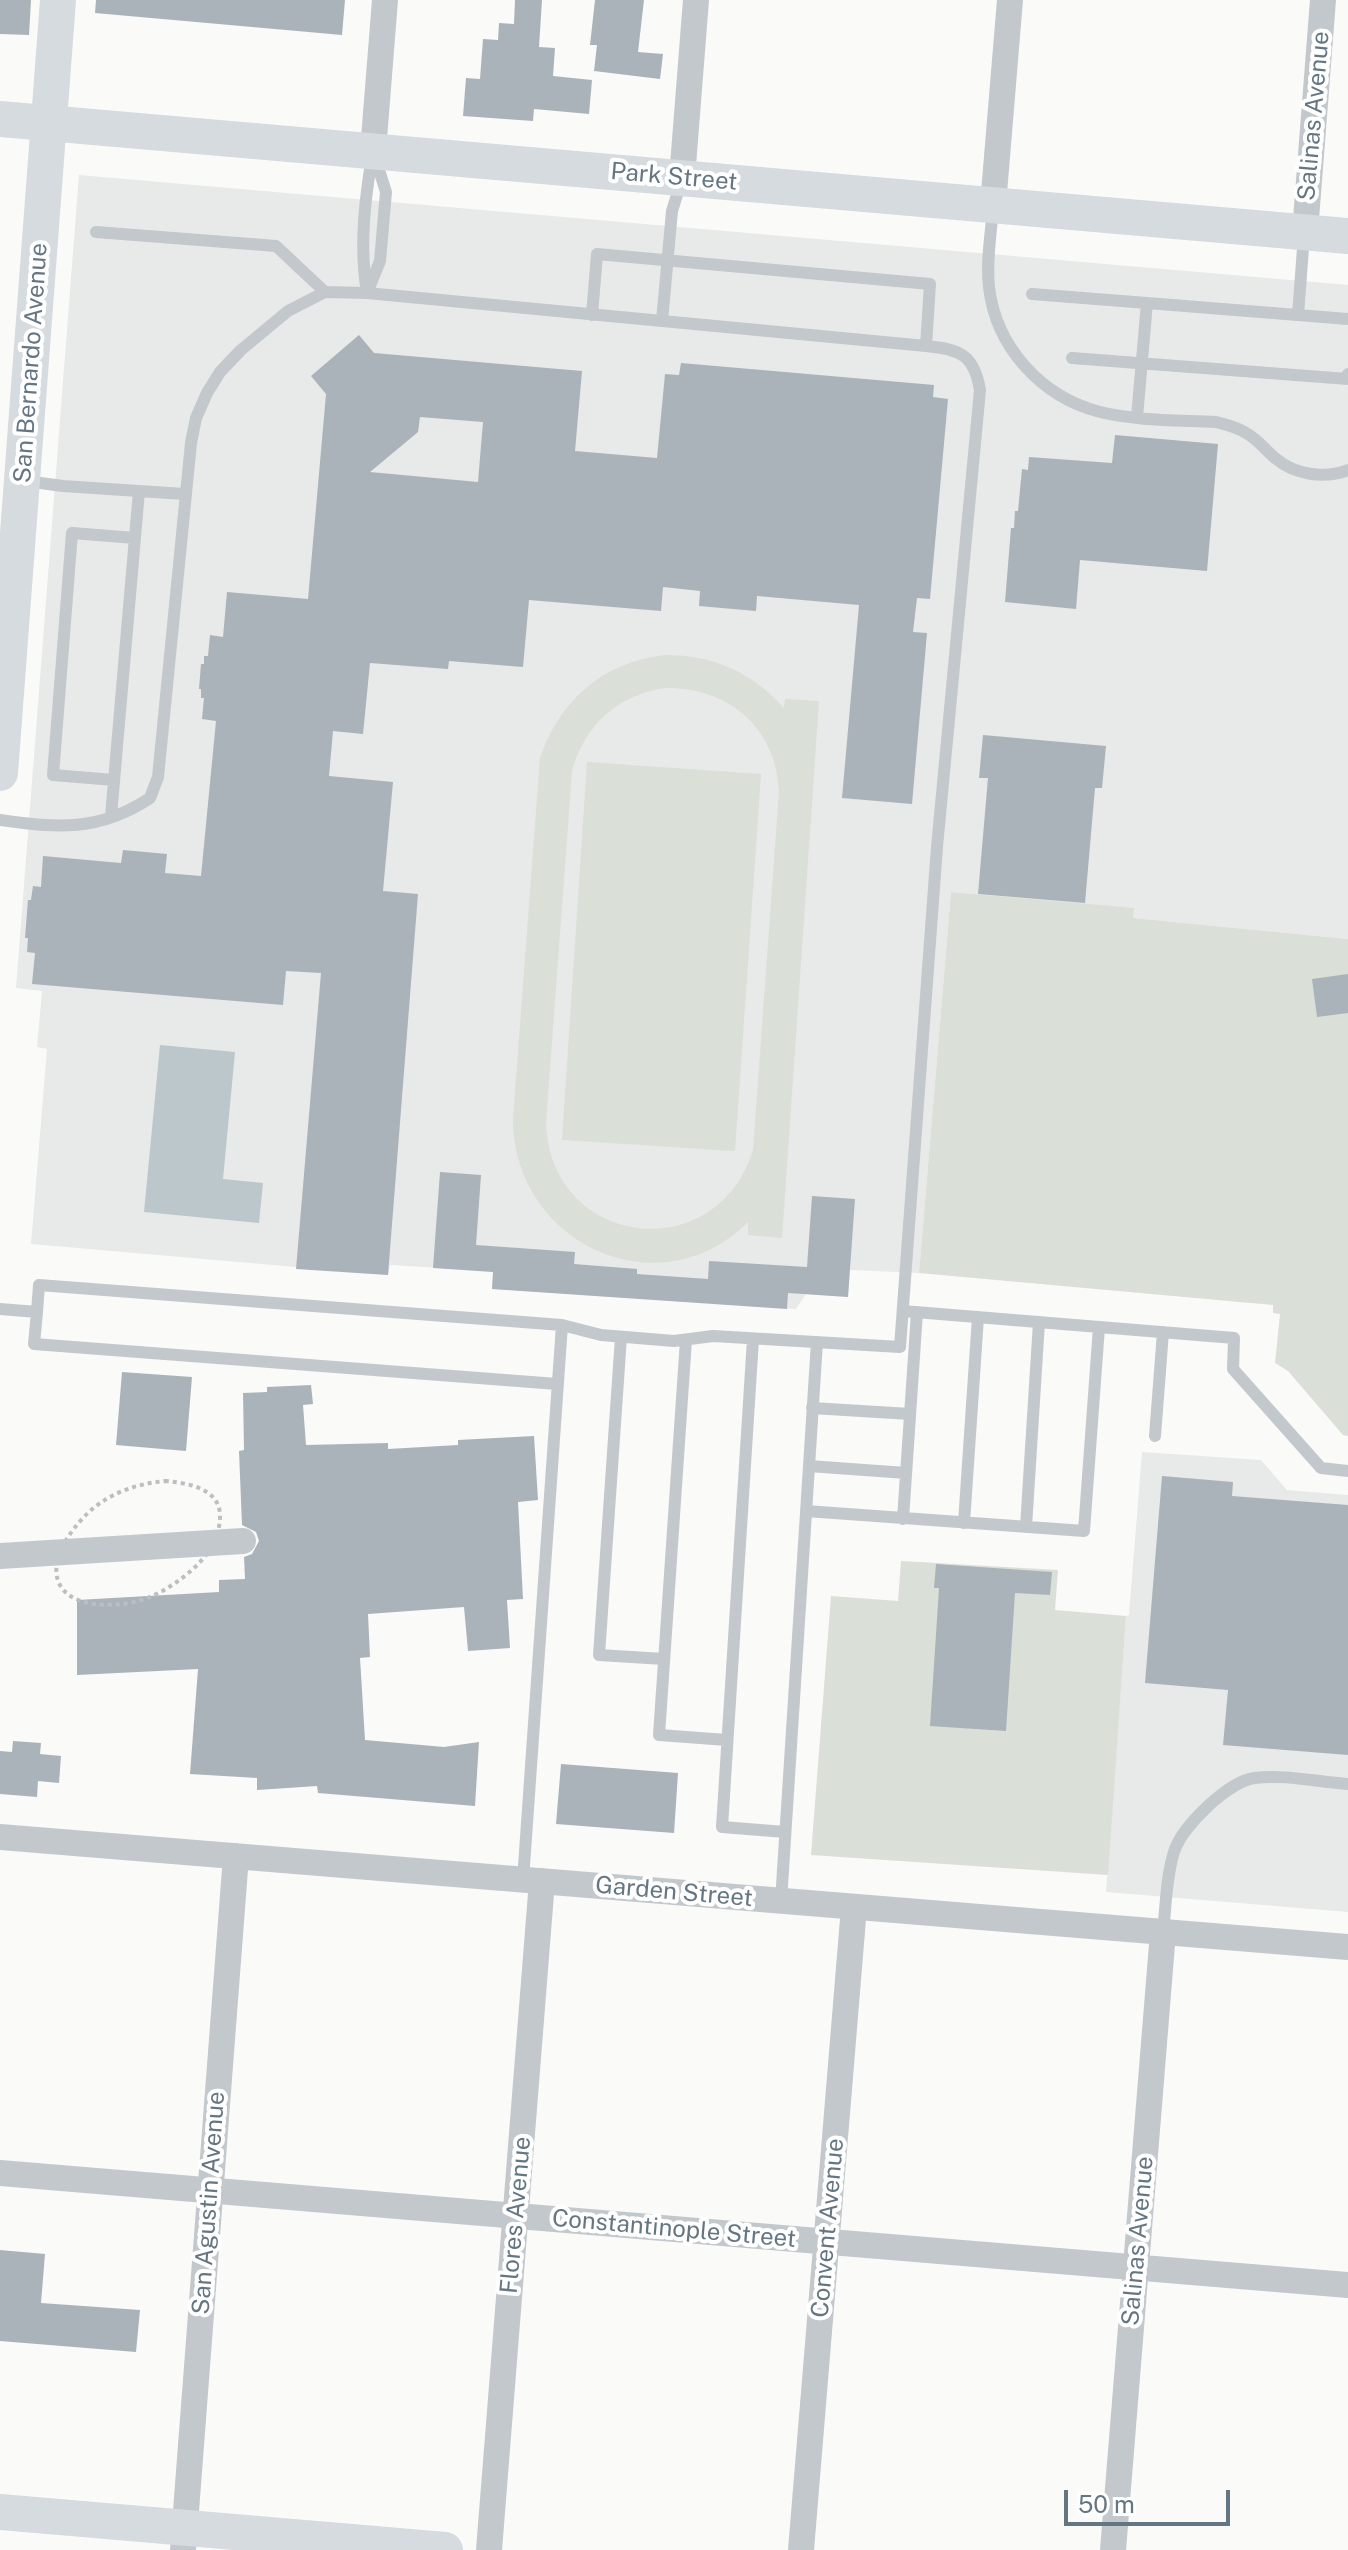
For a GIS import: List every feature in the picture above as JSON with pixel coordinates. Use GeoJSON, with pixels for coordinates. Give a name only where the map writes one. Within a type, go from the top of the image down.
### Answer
{"type":"FeatureCollection","features":[{"type":"Feature","properties":{"kind":"main road","name":"San Bernardo Avenue"},"geometry":{"type":"LineString","coordinates":[[0,773],[11,480],[58,0]]}},
{"type":"Feature","properties":{"kind":"main road","name":"Park Street"},"geometry":{"type":"LineString","coordinates":[[0,119],[1348,236]]}},
{"type":"Feature","properties":{"kind":"main road"},"geometry":{"type":"LineString","coordinates":[[0,2512],[184,2539],[445,2550]]}},
{"type":"Feature","properties":{"kind":"street"},"geometry":{"type":"LineString","coordinates":[[373,151],[385,0]]}},
{"type":"Feature","properties":{"kind":"street"},"geometry":{"type":"LineString","coordinates":[[682,178],[696,0]]}},
{"type":"Feature","properties":{"kind":"street"},"geometry":{"type":"LineString","coordinates":[[993,205],[1010,0]]}},
{"type":"Feature","properties":{"kind":"street","name":"Salinas Avenue"},"geometry":{"type":"LineString","coordinates":[[1305,232],[1323,0]]}},
{"type":"Feature","properties":{"kind":"street"},"geometry":{"type":"LineString","coordinates":[[0,1556],[243,1541]]}},
{"type":"Feature","properties":{"kind":"street","name":"Garden Street"},"geometry":{"type":"LineString","coordinates":[[0,1837],[1348,1947]]}},
{"type":"Feature","properties":{"kind":"street","name":"San Agustin Avenue"},"geometry":{"type":"LineString","coordinates":[[184,2539],[236,1856]]}},
{"type":"Feature","properties":{"kind":"street","name":"Flores Avenue"},"geometry":{"type":"LineString","coordinates":[[489,2550],[516,2216],[532,1880]]}},
{"type":"Feature","properties":{"kind":"street","name":"Convent Avenue"},"geometry":{"type":"LineString","coordinates":[[801,2550],[854,1907]]}},
{"type":"Feature","properties":{"kind":"street","name":"Salinas Avenue"},"geometry":{"type":"LineString","coordinates":[[1113,2550],[1163,1932]]}},
{"type":"Feature","properties":{"kind":"street","name":"Constantinople Street"},"geometry":{"type":"LineString","coordinates":[[0,2173],[1348,2285]]}},
{"type":"Feature","properties":{"kind":"lane"},"geometry":{"type":"LineString","coordinates":[[367,293],[361,259],[366,190],[373,151]]}},
{"type":"Feature","properties":{"kind":"lane"},"geometry":{"type":"LineString","coordinates":[[367,293],[380,261],[386,192],[373,151]]}},
{"type":"Feature","properties":{"kind":"lane"},"geometry":{"type":"LineString","coordinates":[[662,321],[672,211],[682,178]]}},
{"type":"Feature","properties":{"kind":"lane"},"geometry":{"type":"LineString","coordinates":[[993,205],[990,295],[998,323],[1015,355],[1051,390],[1101,412],[1234,426],[1249,434],[1280,462],[1297,471],[1322,475],[1348,470]]}},
{"type":"Feature","properties":{"kind":"lane"},"geometry":{"type":"LineString","coordinates":[[96,232],[276,246],[325,292]]}},
{"type":"Feature","properties":{"kind":"lane"},"geometry":{"type":"LineString","coordinates":[[1298,315],[1305,232]]}},
{"type":"Feature","properties":{"kind":"lane"},"geometry":{"type":"LineString","coordinates":[[592,315],[597,254],[930,284],[926,346]]}},
{"type":"Feature","properties":{"kind":"lane"},"geometry":{"type":"LineString","coordinates":[[0,820],[71,827],[87,825],[150,798],[158,777],[184,494],[196,418],[220,372],[241,350],[288,311],[325,292],[367,293],[926,346],[957,351],[968,358],[977,373],[980,390],[937,847],[900,1347],[713,1336],[686,1340],[621,1337],[562,1325],[39,1285],[34,1344],[557,1384]]}},
{"type":"Feature","properties":{"kind":"lane"},"geometry":{"type":"LineString","coordinates":[[1032,294],[1348,319]]}},
{"type":"Feature","properties":{"kind":"lane"},"geometry":{"type":"LineString","coordinates":[[1137,417],[1147,303]]}},
{"type":"Feature","properties":{"kind":"lane"},"geometry":{"type":"LineString","coordinates":[[1072,358],[1348,379],[1348,374]]}},
{"type":"Feature","properties":{"kind":"lane"},"geometry":{"type":"LineString","coordinates":[[11,480],[184,494]]}},
{"type":"Feature","properties":{"kind":"lane"},"geometry":{"type":"LineString","coordinates":[[111,816],[139,491]]}},
{"type":"Feature","properties":{"kind":"lane"},"geometry":{"type":"LineString","coordinates":[[114,780],[53,775],[72,533],[135,538]]}},
{"type":"Feature","properties":{"kind":"lane"},"geometry":{"type":"LineString","coordinates":[[0,1309],[37,1312]]}},
{"type":"Feature","properties":{"kind":"lane"},"geometry":{"type":"LineString","coordinates":[[903,1311],[1234,1338],[1233,1369],[1321,1468],[1348,1471]]}},
{"type":"Feature","properties":{"kind":"lane"},"geometry":{"type":"LineString","coordinates":[[903,1519],[917,1312]]}},
{"type":"Feature","properties":{"kind":"lane"},"geometry":{"type":"LineString","coordinates":[[964,1523],[978,1317]]}},
{"type":"Feature","properties":{"kind":"lane"},"geometry":{"type":"LineString","coordinates":[[1026,1527],[1039,1322]]}},
{"type":"Feature","properties":{"kind":"lane"},"geometry":{"type":"LineString","coordinates":[[532,1880],[562,1325]]}},
{"type":"Feature","properties":{"kind":"lane"},"geometry":{"type":"LineString","coordinates":[[806,1511],[1084,1531],[1099,1327]]}},
{"type":"Feature","properties":{"kind":"lane"},"geometry":{"type":"LineString","coordinates":[[1155,1436],[1163,1332]]}},
{"type":"Feature","properties":{"kind":"lane"},"geometry":{"type":"LineString","coordinates":[[621,1337],[599,1655],[664,1659]]}},
{"type":"Feature","properties":{"kind":"lane"},"geometry":{"type":"LineString","coordinates":[[753,1339],[722,1827],[785,1832]]}},
{"type":"Feature","properties":{"kind":"lane"},"geometry":{"type":"LineString","coordinates":[[686,1340],[659,1735],[727,1740]]}},
{"type":"Feature","properties":{"kind":"lane"},"geometry":{"type":"LineString","coordinates":[[781,1901],[817,1342]]}},
{"type":"Feature","properties":{"kind":"lane"},"geometry":{"type":"LineString","coordinates":[[812,1408],[910,1414]]}},
{"type":"Feature","properties":{"kind":"lane"},"geometry":{"type":"LineString","coordinates":[[809,1466],[906,1473]]}},
{"type":"Feature","properties":{"kind":"lane"},"geometry":{"type":"LineString","coordinates":[[1163,1932],[1170,1870],[1176,1847],[1221,1793],[1253,1778],[1348,1784]]}},
{"type":"Feature","properties":{"kind":"shaded area"},"geometry":{"type":"Polygon","coordinates":[[[79,175],[1348,285],[1348,939],[1132,918],[1133,909],[951,892],[919,1273],[850,1270],[848,1297],[806,1294],[796,1309],[492,1289],[493,1272],[474,1270],[390,1265],[388,1275],[31,1244],[47,1049],[37,1047],[42,991],[16,988],[79,175]]]}},
{"type":"Feature","properties":{"kind":"shaded area"},"geometry":{"type":"Polygon","coordinates":[[[665,655],[715,662],[745,675],[784,708],[785,699],[819,701],[782,1238],[748,1235],[748,1222],[712,1248],[673,1261],[634,1261],[597,1250],[564,1229],[537,1200],[519,1162],[513,1119],[540,758],[559,718],[587,687],[603,675],[643,659],[665,655]],[[664,688],[631,698],[617,706],[605,715],[585,740],[572,771],[546,1122],[554,1164],[574,1196],[603,1217],[637,1228],[672,1227],[705,1214],[734,1188],[753,1150],[779,792],[776,769],[769,748],[745,715],[728,703],[687,690],[664,688]]]}},
{"type":"Feature","properties":{"kind":"shaded area"},"geometry":{"type":"Polygon","coordinates":[[[587,762],[761,774],[735,1151],[562,1140],[587,762]]]}},
{"type":"Feature","properties":{"kind":"shaded area"},"geometry":{"type":"Polygon","coordinates":[[[951,892],[1134,908],[1133,918],[1348,939],[1348,1436],[1343,1435],[1288,1371],[1275,1363],[1280,1314],[1273,1313],[1273,1305],[919,1273],[951,892]]]}},
{"type":"Feature","properties":{"kind":"shaded area"},"geometry":{"type":"Polygon","coordinates":[[[160,1045],[235,1052],[223,1179],[263,1183],[259,1223],[144,1212],[160,1045]]]}},
{"type":"Feature","properties":{"kind":"shaded area"},"geometry":{"type":"Polygon","coordinates":[[[1142,1452],[1261,1460],[1287,1490],[1348,1495],[1348,1912],[1106,1892],[1126,1616],[1129,1615],[1142,1452]]]}},
{"type":"Feature","properties":{"kind":"shaded area"},"geometry":{"type":"Polygon","coordinates":[[[901,1561],[1058,1570],[1055,1610],[1126,1616],[1108,1875],[811,1855],[831,1596],[898,1601],[901,1561]]]}},
{"type":"Feature","properties":{"kind":"building"},"geometry":{"type":"Polygon","coordinates":[[[0,0],[31,0],[29,35],[0,34],[0,0]]]}},
{"type":"Feature","properties":{"kind":"building"},"geometry":{"type":"Polygon","coordinates":[[[96,0],[345,0],[342,35],[95,13],[96,0]]]}},
{"type":"Feature","properties":{"kind":"building"},"geometry":{"type":"Polygon","coordinates":[[[515,0],[542,0],[539,47],[555,48],[553,76],[592,80],[589,114],[534,109],[533,121],[463,116],[466,78],[480,79],[483,39],[498,40],[499,23],[514,24],[515,0]]]}},
{"type":"Feature","properties":{"kind":"building"},"geometry":{"type":"Polygon","coordinates":[[[595,0],[644,0],[638,52],[663,54],[660,79],[594,71],[597,45],[590,45],[595,0]]]}},
{"type":"Feature","properties":{"kind":"building"},"geometry":{"type":"Polygon","coordinates":[[[359,335],[374,353],[582,371],[575,451],[657,458],[665,374],[679,375],[681,363],[934,385],[933,397],[948,399],[930,599],[917,598],[913,632],[927,633],[912,804],[842,798],[859,605],[757,596],[756,611],[699,606],[700,591],[663,587],[661,611],[529,600],[523,667],[449,661],[448,669],[370,663],[363,734],[333,731],[329,776],[393,782],[383,891],[418,894],[388,1275],[296,1269],[321,973],[286,971],[283,1005],[32,984],[35,953],[27,952],[28,938],[25,938],[28,900],[31,900],[33,886],[41,887],[43,856],[121,863],[123,850],[167,854],[165,873],[201,876],[216,721],[202,719],[204,698],[201,698],[199,689],[201,664],[204,664],[204,656],[208,656],[210,635],[223,637],[227,592],[308,599],[326,394],[311,376],[359,335]],[[420,417],[418,432],[370,472],[478,482],[483,422],[420,417]]]}},
{"type":"Feature","properties":{"kind":"building"},"geometry":{"type":"Polygon","coordinates":[[[1115,435],[1218,444],[1207,571],[1080,560],[1076,609],[1005,602],[1011,528],[1014,528],[1015,511],[1018,511],[1022,469],[1028,470],[1029,457],[1112,463],[1115,435]]]}},
{"type":"Feature","properties":{"kind":"building"},"geometry":{"type":"Polygon","coordinates":[[[983,735],[1106,746],[1102,788],[1095,788],[1085,903],[978,894],[988,778],[979,778],[983,735]]]}},
{"type":"Feature","properties":{"kind":"building"},"geometry":{"type":"Polygon","coordinates":[[[1348,974],[1348,1013],[1317,1017],[1312,979],[1348,974]]]}},
{"type":"Feature","properties":{"kind":"building"},"geometry":{"type":"Polygon","coordinates":[[[440,1172],[481,1175],[476,1245],[575,1252],[574,1264],[637,1269],[637,1274],[708,1279],[709,1261],[807,1267],[812,1196],[855,1199],[848,1297],[788,1293],[787,1309],[492,1289],[493,1272],[433,1268],[440,1172]]]}},
{"type":"Feature","properties":{"kind":"building"},"geometry":{"type":"Polygon","coordinates":[[[122,1372],[192,1377],[186,1451],[116,1445],[122,1372]]]}},
{"type":"Feature","properties":{"kind":"building"},"geometry":{"type":"Polygon","coordinates":[[[311,1385],[313,1404],[303,1405],[306,1445],[388,1443],[388,1449],[458,1445],[458,1440],[534,1436],[538,1500],[518,1502],[523,1599],[507,1600],[510,1648],[468,1651],[464,1607],[368,1614],[370,1657],[360,1658],[365,1740],[444,1747],[479,1742],[475,1806],[318,1793],[317,1786],[257,1790],[257,1778],[190,1774],[198,1669],[77,1675],[77,1600],[219,1592],[219,1580],[245,1579],[244,1557],[252,1554],[259,1541],[256,1532],[242,1525],[239,1451],[244,1450],[243,1393],[267,1392],[267,1387],[311,1385]]]}},
{"type":"Feature","properties":{"kind":"building"},"geometry":{"type":"Polygon","coordinates":[[[1162,1476],[1233,1482],[1232,1496],[1348,1505],[1348,1755],[1223,1745],[1228,1690],[1145,1683],[1162,1476]]]}},
{"type":"Feature","properties":{"kind":"building"},"geometry":{"type":"Polygon","coordinates":[[[936,1564],[1052,1572],[1050,1595],[1015,1593],[1006,1731],[930,1726],[939,1588],[934,1588],[936,1564]]]}},
{"type":"Feature","properties":{"kind":"building"},"geometry":{"type":"Polygon","coordinates":[[[13,1741],[41,1743],[40,1754],[61,1756],[59,1783],[38,1781],[37,1797],[0,1794],[0,1751],[12,1752],[13,1741]]]}},
{"type":"Feature","properties":{"kind":"building"},"geometry":{"type":"Polygon","coordinates":[[[561,1764],[678,1773],[674,1833],[556,1824],[561,1764]]]}},
{"type":"Feature","properties":{"kind":"building"},"geometry":{"type":"Polygon","coordinates":[[[0,2250],[45,2254],[41,2303],[140,2310],[136,2352],[0,2341],[0,2250]]]}}]}
